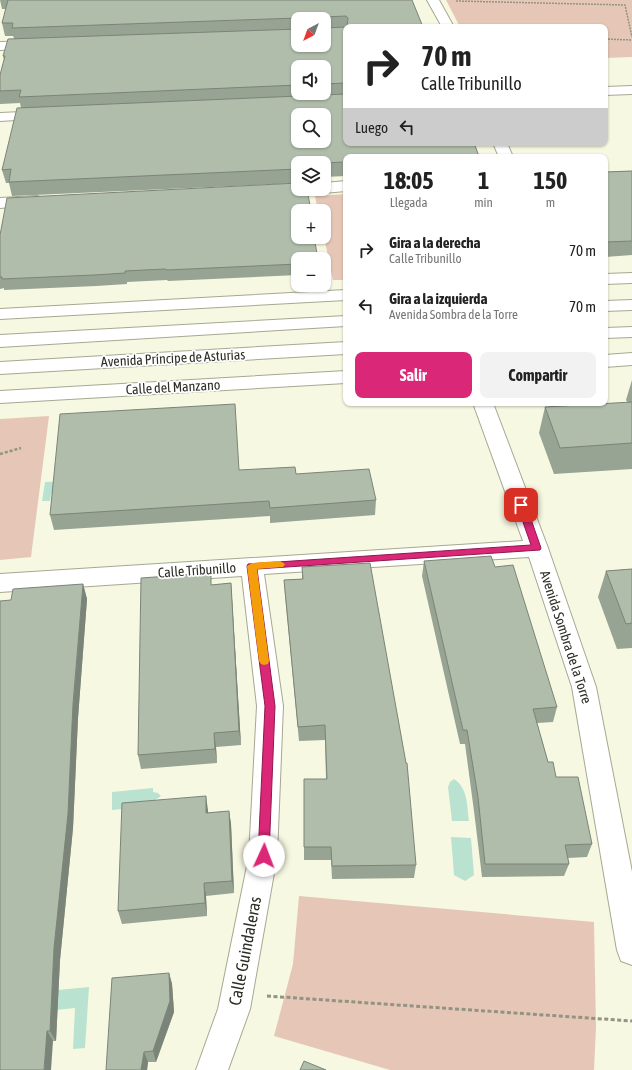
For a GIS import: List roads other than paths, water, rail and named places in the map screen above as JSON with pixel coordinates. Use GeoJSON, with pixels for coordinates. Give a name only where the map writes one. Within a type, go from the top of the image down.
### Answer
{"type":"FeatureCollection","features":[{"type":"Feature","properties":{"kind":"street"},"geometry":{"type":"LineString","coordinates":[[433,0],[446,24]]}},
{"type":"Feature","properties":{"kind":"street"},"geometry":{"type":"LineString","coordinates":[[0,46],[47,45]]}},
{"type":"Feature","properties":{"kind":"street"},"geometry":{"type":"LineString","coordinates":[[608,91],[632,90]]}},
{"type":"Feature","properties":{"kind":"street"},"geometry":{"type":"LineString","coordinates":[[0,117],[55,114]]}},
{"type":"Feature","properties":{"kind":"street"},"geometry":{"type":"LineString","coordinates":[[331,187],[343,186]]}},
{"type":"Feature","properties":{"kind":"street"},"geometry":{"type":"LineString","coordinates":[[0,203],[55,200]]}},
{"type":"Feature","properties":{"kind":"street"},"geometry":{"type":"LineString","coordinates":[[608,279],[632,278]]}},
{"type":"Feature","properties":{"kind":"street"},"geometry":{"type":"LineString","coordinates":[[608,283],[632,284]]}},
{"type":"Feature","properties":{"kind":"street"},"geometry":{"type":"LineString","coordinates":[[0,314],[343,295]]}},
{"type":"Feature","properties":{"kind":"street"},"geometry":{"type":"LineString","coordinates":[[608,306],[632,305]]}},
{"type":"Feature","properties":{"kind":"street","name":"Avenida Príncipe de Asturias"},"geometry":{"type":"LineString","coordinates":[[0,341],[343,321]]}},
{"type":"Feature","properties":{"kind":"street"},"geometry":{"type":"LineString","coordinates":[[608,333],[632,332]]}},
{"type":"Feature","properties":{"kind":"street","name":"Avenida Príncipe de Asturias"},"geometry":{"type":"LineString","coordinates":[[0,368],[343,348]]}},
{"type":"Feature","properties":{"kind":"street"},"geometry":{"type":"LineString","coordinates":[[608,361],[632,360]]}},
{"type":"Feature","properties":{"kind":"street","name":"Calle del Manzano"},"geometry":{"type":"LineString","coordinates":[[0,397],[343,377]]}},
{"type":"Feature","properties":{"kind":"street","name":"Avenida Sombra de la Torre"},"geometry":{"type":"LineString","coordinates":[[484,406],[537,548],[584,687],[632,950]]}},
{"type":"Feature","properties":{"kind":"street","name":"Calle Tribunillo"},"geometry":{"type":"LineString","coordinates":[[0,583],[537,548]]}},
{"type":"Feature","properties":{"kind":"street","name":"Calle Guindaleras"},"geometry":{"type":"LineString","coordinates":[[212,1070],[234,1009],[264,856],[270,706],[252,566]]}}]}
